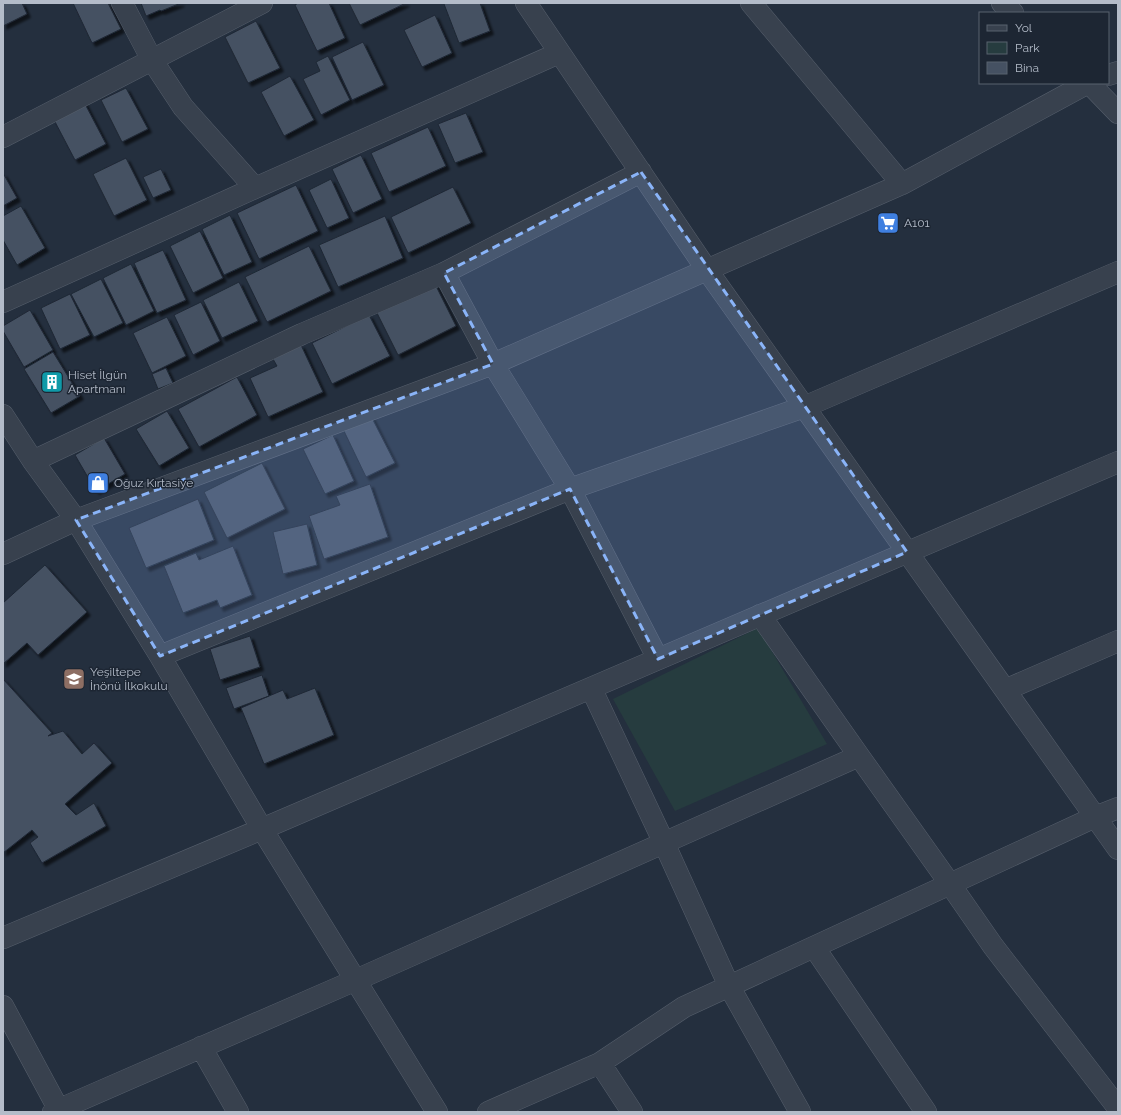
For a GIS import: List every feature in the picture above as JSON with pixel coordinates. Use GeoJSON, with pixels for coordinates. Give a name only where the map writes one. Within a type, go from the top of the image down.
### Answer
{"type":"FeatureCollection","features":[{"type":"Feature","properties":{"kind":"street"},"geometry":{"type":"LineString","coordinates":[[122,3],[152,60],[183,107],[255,188]]}},
{"type":"Feature","properties":{"kind":"street"},"geometry":{"type":"LineString","coordinates":[[3,137],[262,3]]}},
{"type":"Feature","properties":{"kind":"street"},"geometry":{"type":"LineString","coordinates":[[526,3],[707,270],[1118,849]]}},
{"type":"Feature","properties":{"kind":"street"},"geometry":{"type":"LineString","coordinates":[[751,3],[902,184]]}},
{"type":"Feature","properties":{"kind":"street"},"geometry":{"type":"LineString","coordinates":[[1002,3],[1012,12]]}},
{"type":"Feature","properties":{"kind":"street"},"geometry":{"type":"LineString","coordinates":[[3,302],[255,188],[560,53]]}},
{"type":"Feature","properties":{"kind":"street"},"geometry":{"type":"LineString","coordinates":[[3,554],[76,520],[493,364],[902,184],[1087,84]]}},
{"type":"Feature","properties":{"kind":"street"},"geometry":{"type":"LineString","coordinates":[[1090,84],[1118,113]]}},
{"type":"Feature","properties":{"kind":"street"},"geometry":{"type":"LineString","coordinates":[[33,461],[302,334],[444,273],[641,172]]}},
{"type":"Feature","properties":{"kind":"street"},"geometry":{"type":"LineString","coordinates":[[160,656],[570,489],[804,407],[1118,272]]}},
{"type":"Feature","properties":{"kind":"street"},"geometry":{"type":"LineString","coordinates":[[444,273],[493,364],[570,489],[658,659]]}},
{"type":"Feature","properties":{"kind":"street"},"geometry":{"type":"LineString","coordinates":[[3,415],[33,461],[76,520],[160,656],[262,829],[437,1112]]}},
{"type":"Feature","properties":{"kind":"street"},"geometry":{"type":"LineString","coordinates":[[3,938],[262,829],[1118,462]]}},
{"type":"Feature","properties":{"kind":"street"},"geometry":{"type":"LineString","coordinates":[[760,615],[993,946],[1118,1108]]}},
{"type":"Feature","properties":{"kind":"street"},"geometry":{"type":"LineString","coordinates":[[1005,690],[1118,641]]}},
{"type":"Feature","properties":{"kind":"street"},"geometry":{"type":"LineString","coordinates":[[591,688],[664,842],[729,986],[800,1112]]}},
{"type":"Feature","properties":{"kind":"street"},"geometry":{"type":"LineString","coordinates":[[3,1006],[57,1111],[356,980],[859,756]]}},
{"type":"Feature","properties":{"kind":"street"},"geometry":{"type":"LineString","coordinates":[[488,1112],[600,1063],[684,1007],[1095,817],[1118,808]]}},
{"type":"Feature","properties":{"kind":"street"},"geometry":{"type":"LineString","coordinates":[[814,947],[926,1112]]}},
{"type":"Feature","properties":{"kind":"street"},"geometry":{"type":"LineString","coordinates":[[201,1047],[238,1112]]}},
{"type":"Feature","properties":{"kind":"street"},"geometry":{"type":"LineString","coordinates":[[600,1063],[632,1112]]}},
{"type":"Feature","properties":{"kind":"highlighted area"},"geometry":{"type":"Polygon","coordinates":[[[641,172],[907,552],[658,659],[570,489],[160,656],[76,520],[493,364],[444,273],[641,172]]]}},
{"type":"Feature","properties":{"kind":"green space"},"geometry":{"type":"Polygon","coordinates":[[[758,628],[827,744],[675,811],[613,699],[758,628]]]}},
{"type":"Feature","properties":{"kind":"building"},"geometry":{"type":"Polygon","coordinates":[[[3,3],[22,3],[27,14],[3,26],[3,3]]]}},
{"type":"Feature","properties":{"kind":"building"},"geometry":{"type":"Polygon","coordinates":[[[73,3],[108,3],[121,29],[92,43],[73,3]]]}},
{"type":"Feature","properties":{"kind":"building"},"geometry":{"type":"Polygon","coordinates":[[[141,3],[181,3],[146,16],[141,3]]]}},
{"type":"Feature","properties":{"kind":"building"},"geometry":{"type":"Polygon","coordinates":[[[298,3],[329,3],[345,38],[317,51],[295,5],[298,3]]]}},
{"type":"Feature","properties":{"kind":"building"},"geometry":{"type":"Polygon","coordinates":[[[349,3],[406,3],[360,25],[349,3]]]}},
{"type":"Feature","properties":{"kind":"building"},"geometry":{"type":"Polygon","coordinates":[[[480,3],[490,31],[459,43],[444,4],[480,3]]]}},
{"type":"Feature","properties":{"kind":"building"},"geometry":{"type":"Polygon","coordinates":[[[435,15],[452,53],[422,67],[404,30],[435,15]]]}},
{"type":"Feature","properties":{"kind":"building"},"geometry":{"type":"Polygon","coordinates":[[[256,21],[280,68],[248,83],[225,37],[256,21]]]}},
{"type":"Feature","properties":{"kind":"building"},"geometry":{"type":"Polygon","coordinates":[[[363,42],[384,85],[352,100],[332,57],[363,42]]]}},
{"type":"Feature","properties":{"kind":"building"},"geometry":{"type":"Polygon","coordinates":[[[328,56],[350,100],[321,115],[303,79],[320,71],[316,62],[328,56]]]}},
{"type":"Feature","properties":{"kind":"building"},"geometry":{"type":"Polygon","coordinates":[[[290,76],[314,120],[284,136],[261,92],[290,76]]]}},
{"type":"Feature","properties":{"kind":"building"},"geometry":{"type":"Polygon","coordinates":[[[126,88],[148,129],[122,142],[101,100],[126,88]]]}},
{"type":"Feature","properties":{"kind":"building"},"geometry":{"type":"Polygon","coordinates":[[[84,102],[106,144],[75,160],[53,118],[84,102]]]}},
{"type":"Feature","properties":{"kind":"building"},"geometry":{"type":"Polygon","coordinates":[[[466,113],[483,152],[455,163],[438,124],[466,113]]]}},
{"type":"Feature","properties":{"kind":"building"},"geometry":{"type":"Polygon","coordinates":[[[428,127],[446,166],[389,192],[371,153],[428,127]]]}},
{"type":"Feature","properties":{"kind":"building"},"geometry":{"type":"Polygon","coordinates":[[[361,155],[382,199],[353,213],[332,169],[361,155]]]}},
{"type":"Feature","properties":{"kind":"building"},"geometry":{"type":"Polygon","coordinates":[[[126,158],[147,200],[114,216],[93,174],[126,158]]]}},
{"type":"Feature","properties":{"kind":"building"},"geometry":{"type":"Polygon","coordinates":[[[161,169],[171,190],[153,198],[143,177],[161,169]]]}},
{"type":"Feature","properties":{"kind":"building"},"geometry":{"type":"Polygon","coordinates":[[[3,173],[17,198],[3,206],[3,173]]]}},
{"type":"Feature","properties":{"kind":"building"},"geometry":{"type":"Polygon","coordinates":[[[331,179],[349,218],[327,228],[309,190],[331,179]]]}},
{"type":"Feature","properties":{"kind":"building"},"geometry":{"type":"Polygon","coordinates":[[[296,185],[318,231],[259,259],[237,213],[296,185]]]}},
{"type":"Feature","properties":{"kind":"building"},"geometry":{"type":"Polygon","coordinates":[[[453,187],[471,223],[408,253],[391,217],[453,187]]]}},
{"type":"Feature","properties":{"kind":"building"},"geometry":{"type":"Polygon","coordinates":[[[21,206],[45,248],[17,265],[3,240],[3,216],[21,206]]]}},
{"type":"Feature","properties":{"kind":"building"},"geometry":{"type":"Polygon","coordinates":[[[230,215],[252,262],[224,275],[202,229],[230,215]]]}},
{"type":"Feature","properties":{"kind":"building"},"geometry":{"type":"Polygon","coordinates":[[[385,216],[403,258],[338,287],[319,245],[385,216]]]}},
{"type":"Feature","properties":{"kind":"building"},"geometry":{"type":"Polygon","coordinates":[[[200,231],[223,278],[193,293],[170,246],[200,231]]]}},
{"type":"Feature","properties":{"kind":"building"},"geometry":{"type":"Polygon","coordinates":[[[309,246],[331,291],[267,322],[245,277],[309,246]]]}},
{"type":"Feature","properties":{"kind":"building"},"geometry":{"type":"Polygon","coordinates":[[[163,250],[186,300],[157,313],[134,263],[163,250]]]}},
{"type":"Feature","properties":{"kind":"building"},"geometry":{"type":"Polygon","coordinates":[[[131,264],[154,311],[126,325],[103,278],[131,264]]]}},
{"type":"Feature","properties":{"kind":"building"},"geometry":{"type":"Polygon","coordinates":[[[101,279],[123,323],[94,337],[71,294],[101,279]]]}},
{"type":"Feature","properties":{"kind":"building"},"geometry":{"type":"Polygon","coordinates":[[[239,282],[258,321],[222,338],[203,300],[239,282]]]}},
{"type":"Feature","properties":{"kind":"building"},"geometry":{"type":"Polygon","coordinates":[[[434,282],[456,326],[398,355],[376,311],[434,282]]]}},
{"type":"Feature","properties":{"kind":"building"},"geometry":{"type":"Polygon","coordinates":[[[70,294],[90,335],[60,349],[41,308],[70,294]]]}},
{"type":"Feature","properties":{"kind":"building"},"geometry":{"type":"Polygon","coordinates":[[[201,302],[220,341],[193,355],[174,315],[201,302]]]}},
{"type":"Feature","properties":{"kind":"building"},"geometry":{"type":"Polygon","coordinates":[[[30,310],[53,350],[24,367],[3,331],[3,326],[30,310]]]}},
{"type":"Feature","properties":{"kind":"building"},"geometry":{"type":"Polygon","coordinates":[[[369,315],[390,356],[332,384],[312,343],[369,315]]]}},
{"type":"Feature","properties":{"kind":"building"},"geometry":{"type":"Polygon","coordinates":[[[167,317],[186,356],[152,373],[133,333],[167,317]]]}},
{"type":"Feature","properties":{"kind":"building"},"geometry":{"type":"Polygon","coordinates":[[[301,345],[323,392],[268,417],[250,378],[277,366],[273,359],[301,345]]]}},
{"type":"Feature","properties":{"kind":"building","name":"Hiset İlgün Apartmanı"},"geometry":{"type":"Polygon","coordinates":[[[53,352],[80,396],[51,413],[24,369],[53,352]]]}},
{"type":"Feature","properties":{"kind":"building"},"geometry":{"type":"Polygon","coordinates":[[[166,368],[173,383],[158,389],[152,374],[166,368]]]}},
{"type":"Feature","properties":{"kind":"building"},"geometry":{"type":"Polygon","coordinates":[[[237,377],[257,415],[199,447],[178,409],[237,377]]]}},
{"type":"Feature","properties":{"kind":"building"},"geometry":{"type":"Polygon","coordinates":[[[167,411],[189,448],[159,466],[136,429],[167,411]]]}},
{"type":"Feature","properties":{"kind":"building"},"geometry":{"type":"Polygon","coordinates":[[[371,416],[395,463],[366,477],[343,429],[371,416]]]}},
{"type":"Feature","properties":{"kind":"building"},"geometry":{"type":"Polygon","coordinates":[[[333,435],[354,481],[325,494],[303,449],[333,435]]]}},
{"type":"Feature","properties":{"kind":"building"},"geometry":{"type":"Polygon","coordinates":[[[104,438],[125,474],[96,491],[75,455],[104,438]]]}},
{"type":"Feature","properties":{"kind":"building"},"geometry":{"type":"Polygon","coordinates":[[[262,463],[285,509],[227,538],[204,492],[262,463]]]}},
{"type":"Feature","properties":{"kind":"building"},"geometry":{"type":"Polygon","coordinates":[[[370,484],[388,537],[324,559],[309,516],[340,505],[336,496],[370,484]]]}},
{"type":"Feature","properties":{"kind":"building"},"geometry":{"type":"Polygon","coordinates":[[[198,499],[214,540],[146,568],[129,528],[198,499]]]}},
{"type":"Feature","properties":{"kind":"building"},"geometry":{"type":"Polygon","coordinates":[[[307,524],[317,565],[283,574],[273,532],[307,524]]]}},
{"type":"Feature","properties":{"kind":"building"},"geometry":{"type":"Polygon","coordinates":[[[233,546],[252,595],[220,608],[217,600],[183,613],[164,566],[196,553],[199,560],[233,546]]]}},
{"type":"Feature","properties":{"kind":"building"},"geometry":{"type":"Polygon","coordinates":[[[45,565],[87,612],[38,655],[27,643],[3,664],[3,603],[45,565]]]}},
{"type":"Feature","properties":{"kind":"building"},"geometry":{"type":"Polygon","coordinates":[[[250,636],[260,667],[220,680],[210,649],[250,636]]]}},
{"type":"Feature","properties":{"kind":"building"},"geometry":{"type":"Polygon","coordinates":[[[262,675],[269,696],[234,709],[226,688],[262,675]]]}},
{"type":"Feature","properties":{"kind":"building"},"geometry":{"type":"Polygon","coordinates":[[[3,679],[52,733],[48,736],[63,731],[82,754],[94,743],[112,763],[65,804],[76,815],[94,803],[106,826],[42,863],[30,843],[38,837],[32,830],[3,853],[3,679]]]}},
{"type":"Feature","properties":{"kind":"building"},"geometry":{"type":"Polygon","coordinates":[[[315,688],[334,735],[264,764],[241,708],[283,690],[287,699],[315,688]]]}},
{"type":"Feature","properties":{"kind":"place","name":"A101"},"geometry":{"type":"Point","coordinates":[888,223]}},
{"type":"Feature","properties":{"kind":"place","name":"Hiset İlgün Apartmanı"},"geometry":{"type":"Point","coordinates":[52,382]}},
{"type":"Feature","properties":{"kind":"place","name":"Oğuz Kırtasiye"},"geometry":{"type":"Point","coordinates":[98,483]}},
{"type":"Feature","properties":{"kind":"place","name":"Yeşiltepe İnönü İlkokulu"},"geometry":{"type":"Point","coordinates":[74,679]}}]}
